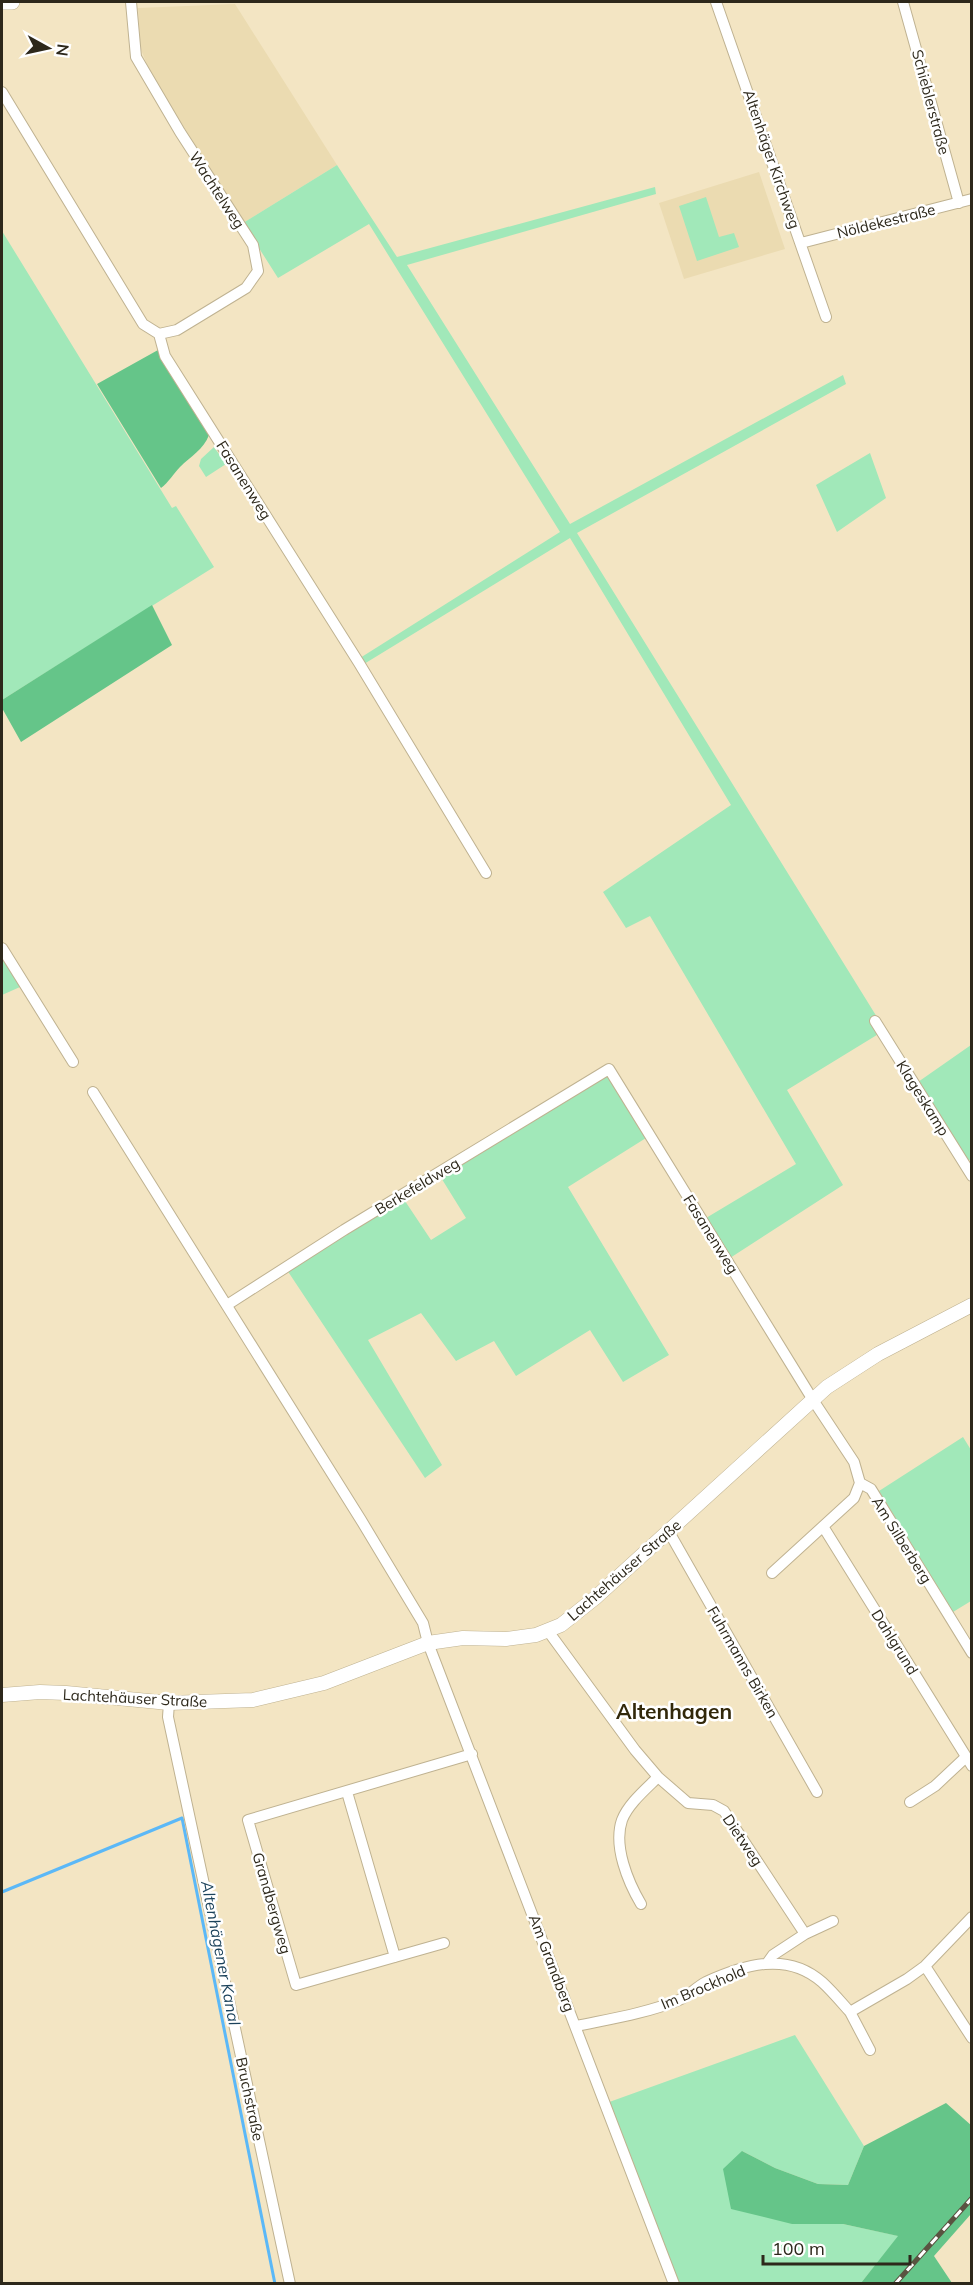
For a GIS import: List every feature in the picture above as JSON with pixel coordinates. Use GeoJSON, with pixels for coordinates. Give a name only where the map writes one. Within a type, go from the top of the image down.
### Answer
{"type":"FeatureCollection","features":[{"type":"Feature","properties":{"kind":"main road"},"geometry":{"type":"LineString","coordinates":[[2,2],[12,2]]}},
{"type":"Feature","properties":{"kind":"street","name":"Wachtelweg"},"geometry":{"type":"LineString","coordinates":[[130,2],[136,57],[180,132],[253,245],[258,271],[246,288],[177,330],[159,334]]}},
{"type":"Feature","properties":{"kind":"street","name":"Altenhäger Kirchweg"},"geometry":{"type":"LineString","coordinates":[[716,2],[826,317]]}},
{"type":"Feature","properties":{"kind":"street","name":"Schieblerstraße"},"geometry":{"type":"LineString","coordinates":[[903,2],[959,203]]}},
{"type":"Feature","properties":{"kind":"street","name":"Fasanenweg"},"geometry":{"type":"LineString","coordinates":[[2,92],[143,324],[159,334],[165,356],[359,663],[486,873]]}},
{"type":"Feature","properties":{"kind":"street","name":"Nöldekestraße"},"geometry":{"type":"LineString","coordinates":[[801,243],[972,199]]}},
{"type":"Feature","properties":{"kind":"street"},"geometry":{"type":"LineString","coordinates":[[2,948],[73,1062]]}},
{"type":"Feature","properties":{"kind":"street","name":"Klageskamp"},"geometry":{"type":"LineString","coordinates":[[875,1021],[972,1176]]}},
{"type":"Feature","properties":{"kind":"street","name":"Fasanenweg"},"geometry":{"type":"LineString","coordinates":[[609,1069],[813,1400]]}},
{"type":"Feature","properties":{"kind":"street","name":"Berkefeldweg"},"geometry":{"type":"LineString","coordinates":[[227,1305],[344,1230],[609,1069]]}},
{"type":"Feature","properties":{"kind":"street"},"geometry":{"type":"LineString","coordinates":[[93,1092],[423,1623],[428,1642]]}},
{"type":"Feature","properties":{"kind":"street","name":"Lachtehäuser Straße"},"geometry":{"type":"LineString","coordinates":[[2,1695],[57,1693],[169,1703],[234,1702],[270,1697],[324,1683],[428,1642],[463,1638],[522,1638],[548,1631],[574,1615],[835,1382],[878,1354],[972,1305]]}},
{"type":"Feature","properties":{"kind":"street","name":"Am Silberberg"},"geometry":{"type":"LineString","coordinates":[[813,1400],[854,1462],[860,1484],[871,1489],[972,1653]]}},
{"type":"Feature","properties":{"kind":"street"},"geometry":{"type":"LineString","coordinates":[[772,1573],[824,1528],[854,1498],[860,1484]]}},
{"type":"Feature","properties":{"kind":"street","name":"Dahlgrund"},"geometry":{"type":"LineString","coordinates":[[824,1528],[969,1762],[910,1802]]}},
{"type":"Feature","properties":{"kind":"street","name":"Fuhrmanns Birken"},"geometry":{"type":"LineString","coordinates":[[669,1532],[817,1792]]}},
{"type":"Feature","properties":{"kind":"street","name":"Dietweg"},"geometry":{"type":"LineString","coordinates":[[548,1631],[635,1750],[658,1777],[688,1803],[713,1805],[724,1811],[805,1934]]}},
{"type":"Feature","properties":{"kind":"street","name":"Am Grandberg"},"geometry":{"type":"LineString","coordinates":[[428,1642],[675,2283]]}},
{"type":"Feature","properties":{"kind":"street","name":"Bruchstraße"},"geometry":{"type":"LineString","coordinates":[[169,1703],[168,1717],[290,2283]]}},
{"type":"Feature","properties":{"kind":"street","name":"Grandbergweg"},"geometry":{"type":"LineString","coordinates":[[444,1943],[296,1985],[248,1820],[472,1754]]}},
{"type":"Feature","properties":{"kind":"street"},"geometry":{"type":"LineString","coordinates":[[641,1904],[628,1883],[619,1839],[622,1819],[658,1777]]}},
{"type":"Feature","properties":{"kind":"street"},"geometry":{"type":"LineString","coordinates":[[347,1792],[395,1958]]}},
{"type":"Feature","properties":{"kind":"street"},"geometry":{"type":"LineString","coordinates":[[850,2012],[925,1966],[972,1917]]}},
{"type":"Feature","properties":{"kind":"street"},"geometry":{"type":"LineString","coordinates":[[768,1962],[772,1955],[805,1934],[833,1921]]}},
{"type":"Feature","properties":{"kind":"street","name":"Im Brockhold"},"geometry":{"type":"LineString","coordinates":[[577,2026],[681,2000],[703,1983],[736,1970],[768,1962],[796,1967],[820,1980],[850,2012],[870,2050]]}},
{"type":"Feature","properties":{"kind":"street"},"geometry":{"type":"LineString","coordinates":[[925,1966],[972,2038]]}},
{"type":"Feature","properties":{"kind":"shaded area"},"geometry":{"type":"Polygon","coordinates":[[[235,4],[337,165],[243,223],[150,72],[140,47],[138,8],[235,4]]]}},
{"type":"Feature","properties":{"kind":"shaded area"},"geometry":{"type":"Polygon","coordinates":[[[759,172],[785,249],[684,279],[659,203],[759,172]]]}},
{"type":"Feature","properties":{"kind":"green space"},"geometry":{"type":"Polygon","coordinates":[[[337,165],[397,257],[655,187],[656,194],[407,265],[570,524],[843,375],[846,384],[577,533],[885,1030],[787,1090],[843,1185],[730,1258],[706,1218],[796,1164],[650,916],[626,928],[603,892],[731,805],[570,538],[364,664],[360,658],[560,532],[369,224],[278,278],[243,223],[337,165]]]}},
{"type":"Feature","properties":{"kind":"green space"},"geometry":{"type":"Polygon","coordinates":[[[706,197],[719,237],[734,233],[739,247],[697,261],[679,206],[706,197]]]}},
{"type":"Feature","properties":{"kind":"green space"},"geometry":{"type":"Polygon","coordinates":[[[2,231],[172,508],[176,506],[214,567],[2,700],[2,231]]]}},
{"type":"Feature","properties":{"kind":"green space"},"geometry":{"type":"Polygon","coordinates":[[[158,350],[209,435],[200,449],[161,488],[97,384],[158,350]]]}},
{"type":"Feature","properties":{"kind":"green space"},"geometry":{"type":"Polygon","coordinates":[[[214,447],[226,464],[206,477],[199,466],[201,459],[214,447]]]}},
{"type":"Feature","properties":{"kind":"green space"},"geometry":{"type":"Polygon","coordinates":[[[870,453],[886,498],[837,532],[816,485],[870,453]]]}},
{"type":"Feature","properties":{"kind":"green space"},"geometry":{"type":"Polygon","coordinates":[[[152,605],[172,645],[21,742],[2,708],[2,700],[152,605]]]}},
{"type":"Feature","properties":{"kind":"green space"},"geometry":{"type":"Polygon","coordinates":[[[2,956],[20,987],[2,995],[2,956]]]}},
{"type":"Feature","properties":{"kind":"green space"},"geometry":{"type":"Polygon","coordinates":[[[971,1045],[972,1158],[967,1162],[918,1082],[971,1045]]]}},
{"type":"Feature","properties":{"kind":"green space"},"geometry":{"type":"Polygon","coordinates":[[[608,1075],[646,1138],[568,1187],[669,1355],[623,1382],[590,1330],[516,1376],[494,1341],[456,1361],[421,1313],[368,1340],[442,1465],[425,1478],[287,1270],[403,1198],[431,1240],[466,1218],[440,1176],[608,1075]]]}},
{"type":"Feature","properties":{"kind":"green space"},"geometry":{"type":"Polygon","coordinates":[[[963,1437],[971,1450],[971,1601],[953,1612],[879,1491],[963,1437]]]}},
{"type":"Feature","properties":{"kind":"green space"},"geometry":{"type":"Polygon","coordinates":[[[795,2035],[864,2146],[848,2185],[818,2184],[775,2168],[742,2151],[792,2224],[843,2224],[899,2236],[861,2283],[679,2283],[601,2105],[795,2035]]]}},
{"type":"Feature","properties":{"kind":"green space"},"geometry":{"type":"Polygon","coordinates":[[[946,2103],[972,2126],[971,2214],[934,2256],[952,2283],[861,2283],[898,2236],[843,2224],[792,2224],[731,2209],[723,2169],[742,2151],[775,2168],[818,2184],[848,2185],[864,2146],[946,2103]]]}},
{"type":"Feature","properties":{"kind":"waterway","name":"Altenhägener Kanal"},"geometry":{"type":"LineString","coordinates":[[2,1892],[182,1818],[275,2284]]}},
{"type":"Feature","properties":{"kind":"railway"},"geometry":{"type":"LineString","coordinates":[[895,2284],[972,2198]]}},
{"type":"Feature","properties":{"kind":"district","name":"Altenhagen"},"geometry":{"type":"Point","coordinates":[674,1711]}}]}
